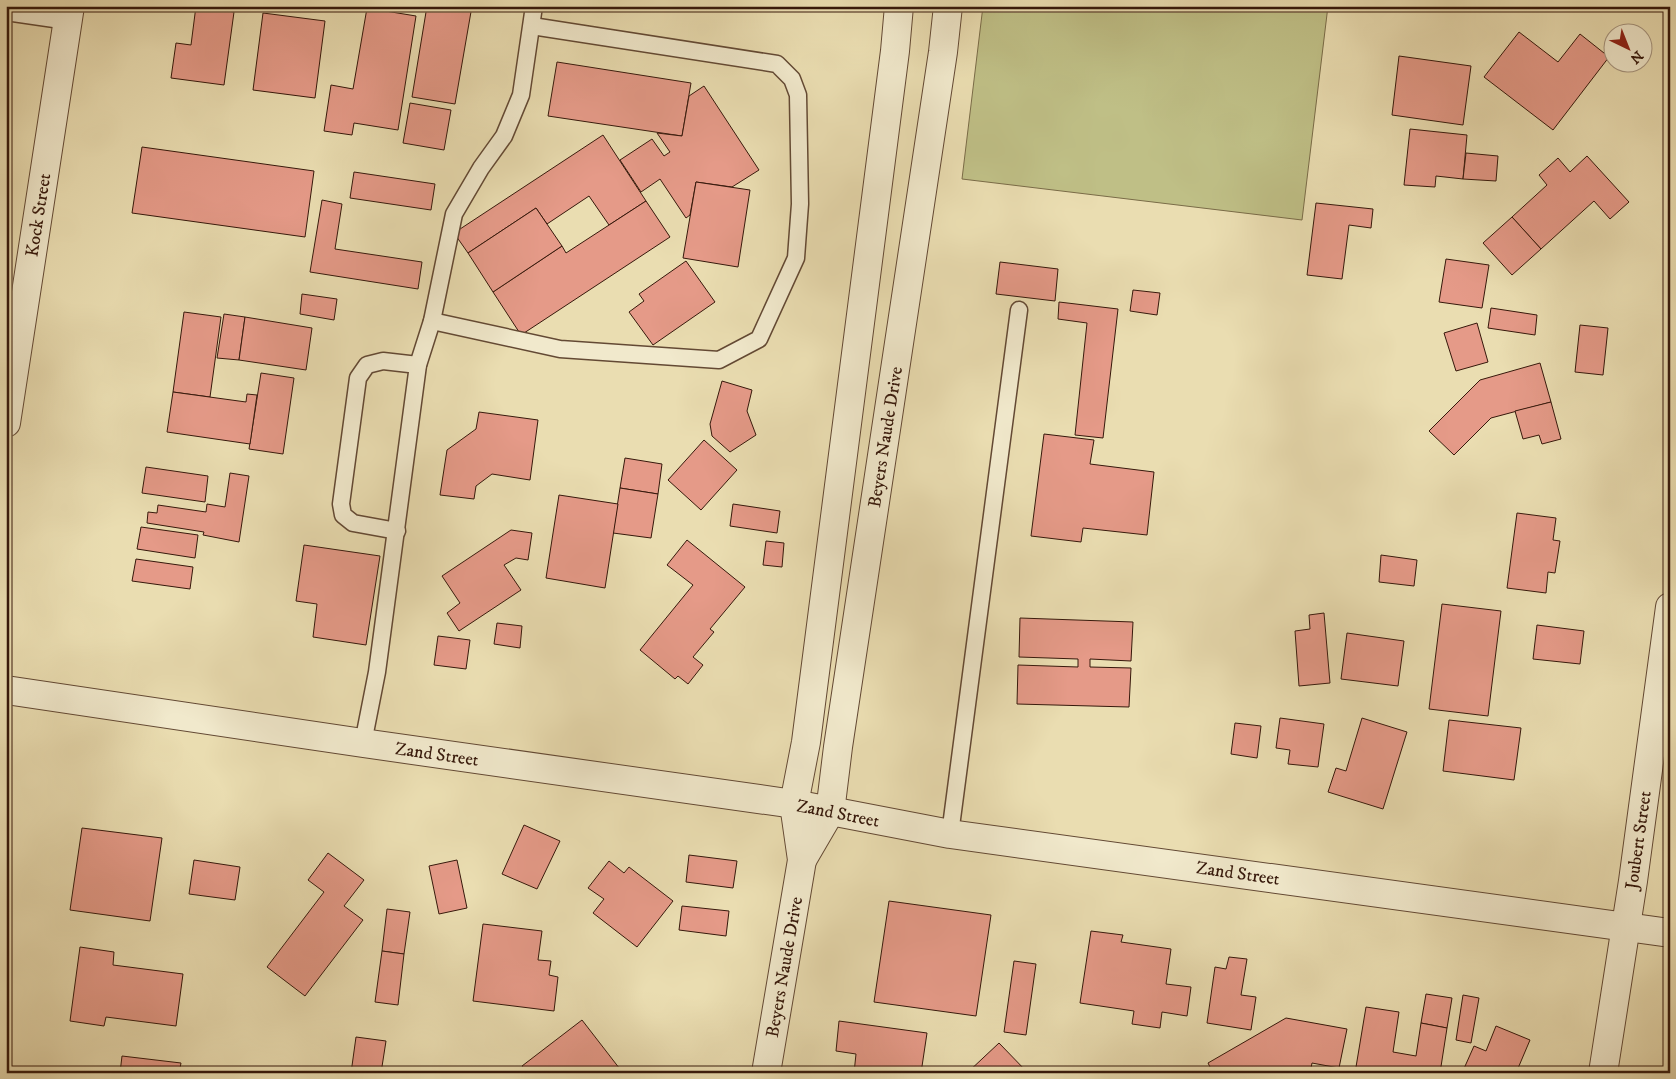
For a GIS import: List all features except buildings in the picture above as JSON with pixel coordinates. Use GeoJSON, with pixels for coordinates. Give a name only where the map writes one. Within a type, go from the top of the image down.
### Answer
{"type":"FeatureCollection","features":[{"type":"Feature","properties":{"kind":"street","name":"Beyers Naude Drive"},"geometry":{"type":"LineString","coordinates":[[766,1073],[802,860],[794,804],[808,722],[894,61],[899,6]]}},
{"type":"Feature","properties":{"kind":"street","name":"Beyers Naude Drive"},"geometry":{"type":"LineString","coordinates":[[802,860],[830,812],[838,747],[943,52],[948,6]]}},
{"type":"Feature","properties":{"kind":"street","name":"Kock Street"},"geometry":{"type":"LineString","coordinates":[[6,423],[69,13]]}},
{"type":"Feature","properties":{"kind":"street","name":"Joubert Street"},"geometry":{"type":"LineString","coordinates":[[1603,1073],[1626,927],[1670,607]]}},
{"type":"Feature","properties":{"kind":"street","name":"Zand Street"},"geometry":{"type":"LineString","coordinates":[[6,690],[794,804],[950,834],[1670,933]]}},
{"type":"Feature","properties":{"kind":"lane"},"geometry":{"type":"LineString","coordinates":[[363,743],[377,672],[418,365],[432,322],[454,214],[480,168],[504,136],[521,95],[534,6]]}},
{"type":"Feature","properties":{"kind":"lane"},"geometry":{"type":"LineString","coordinates":[[6,12],[69,13]]}},
{"type":"Feature","properties":{"kind":"lane"},"geometry":{"type":"LineString","coordinates":[[432,322],[560,349],[719,360],[759,339],[796,258],[800,204],[798,95],[792,79],[777,64],[532,26]]}},
{"type":"Feature","properties":{"kind":"lane"},"geometry":{"type":"LineString","coordinates":[[950,834],[1019,310]]}},
{"type":"Feature","properties":{"kind":"lane"},"geometry":{"type":"LineString","coordinates":[[397,531],[353,523],[343,515],[341,504],[358,378],[367,365],[383,361],[418,365]]}},
{"type":"Feature","properties":{"kind":"green space"},"geometry":{"type":"Polygon","coordinates":[[[983,6],[1328,6],[1302,220],[962,179],[983,6]]]}}]}
